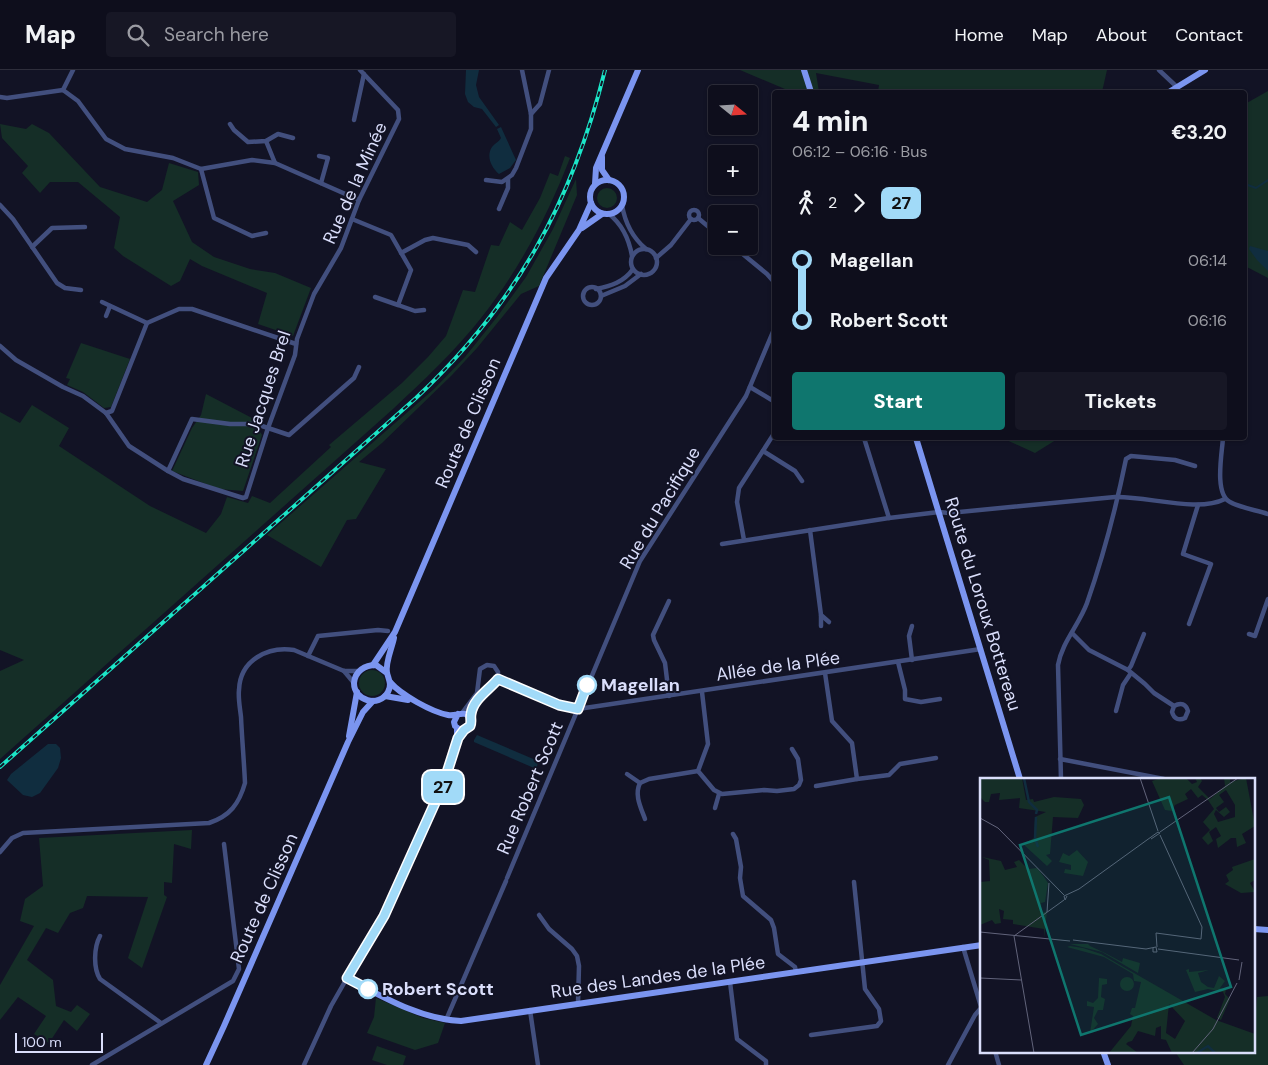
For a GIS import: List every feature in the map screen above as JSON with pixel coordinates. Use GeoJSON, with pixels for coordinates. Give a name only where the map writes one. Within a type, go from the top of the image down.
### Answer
{"type":"FeatureCollection","features":[{"type":"Feature","properties":{"kind":"main road"},"geometry":{"type":"LineString","coordinates":[[595,184],[603,180],[617,183],[622,189],[624,200],[622,206],[615,212],[605,214],[596,211],[591,203],[590,193],[595,184],[596,168],[638,70]]}},
{"type":"Feature","properties":{"kind":"main road"},"geometry":{"type":"LineString","coordinates":[[804,70],[810,90]]}},
{"type":"Feature","properties":{"kind":"main road"},"geometry":{"type":"LineString","coordinates":[[1172,90],[1205,70]]}},
{"type":"Feature","properties":{"kind":"main road"},"geometry":{"type":"LineString","coordinates":[[602,154],[602,170],[609,180]]}},
{"type":"Feature","properties":{"kind":"main road","name":"Route de Clisson"},"geometry":{"type":"LineString","coordinates":[[373,665],[392,632],[546,278],[579,230],[591,203]]}},
{"type":"Feature","properties":{"kind":"main road","name":"Route de Clisson"},"geometry":{"type":"LineString","coordinates":[[579,230],[605,214]]}},
{"type":"Feature","properties":{"kind":"main road","name":"Route du Loroux Bottereau"},"geometry":{"type":"LineString","coordinates":[[917,440],[1020,778]]}},
{"type":"Feature","properties":{"kind":"main road","name":"Route de Clisson"},"geometry":{"type":"LineString","coordinates":[[390,682],[387,673],[392,632]]}},
{"type":"Feature","properties":{"kind":"main road"},"geometry":{"type":"LineString","coordinates":[[354,683],[357,674],[364,667],[379,666],[387,673]]}},
{"type":"Feature","properties":{"kind":"main road"},"geometry":{"type":"LineString","coordinates":[[385,696],[390,682]]}},
{"type":"Feature","properties":{"kind":"main road"},"geometry":{"type":"LineString","coordinates":[[390,682],[396,690],[413,700],[449,716],[459,728]]}},
{"type":"Feature","properties":{"kind":"main road","name":"Route de Clisson"},"geometry":{"type":"LineString","coordinates":[[348,742],[357,692],[354,683]]}},
{"type":"Feature","properties":{"kind":"main road"},"geometry":{"type":"LineString","coordinates":[[357,692],[365,699],[373,701],[385,696],[413,700]]}},
{"type":"Feature","properties":{"kind":"main road","name":"Route de Clisson"},"geometry":{"type":"LineString","coordinates":[[206,1065],[348,742],[363,712],[373,701]]}},
{"type":"Feature","properties":{"kind":"main road"},"geometry":{"type":"LineString","coordinates":[[347,978],[384,916],[443,785],[458,738],[459,728],[454,722],[460,713]]}},
{"type":"Feature","properties":{"kind":"main road"},"geometry":{"type":"LineString","coordinates":[[449,716],[460,713],[470,717],[470,726],[459,728]]}},
{"type":"Feature","properties":{"kind":"main road","name":"Rue des Landes de la Plée"},"geometry":{"type":"LineString","coordinates":[[347,978],[419,1013],[446,1020],[461,1020],[980,944]]}},
{"type":"Feature","properties":{"kind":"main road"},"geometry":{"type":"LineString","coordinates":[[1104,1052],[1108,1065]]}},
{"type":"Feature","properties":{"kind":"street"},"geometry":{"type":"LineString","coordinates":[[63,90],[73,70]]}},
{"type":"Feature","properties":{"kind":"street","name":"Rue de la Minée"},"geometry":{"type":"LineString","coordinates":[[308,310],[314,294],[341,248],[359,200],[399,118],[398,110],[360,70]]}},
{"type":"Feature","properties":{"kind":"street"},"geometry":{"type":"LineString","coordinates":[[486,180],[502,182],[508,179],[516,168],[531,129],[531,114],[522,70]]}},
{"type":"Feature","properties":{"kind":"street"},"geometry":{"type":"LineString","coordinates":[[531,114],[540,104],[549,70]]}},
{"type":"Feature","properties":{"kind":"street"},"geometry":{"type":"LineString","coordinates":[[1158,70],[1178,86]]}},
{"type":"Feature","properties":{"kind":"street","name":"Rue de la Minée"},"geometry":{"type":"LineString","coordinates":[[354,120],[364,74]]}},
{"type":"Feature","properties":{"kind":"street"},"geometry":{"type":"LineString","coordinates":[[0,97],[7,98],[63,90],[78,101],[106,139],[125,149],[178,159],[201,169],[252,160],[275,163],[359,200]]}},
{"type":"Feature","properties":{"kind":"street"},"geometry":{"type":"LineString","coordinates":[[230,124],[248,142],[266,141],[278,134],[293,138]]}},
{"type":"Feature","properties":{"kind":"street"},"geometry":{"type":"LineString","coordinates":[[266,141],[275,163]]}},
{"type":"Feature","properties":{"kind":"street"},"geometry":{"type":"LineString","coordinates":[[319,156],[328,158],[321,183]]}},
{"type":"Feature","properties":{"kind":"street"},"geometry":{"type":"LineString","coordinates":[[201,169],[214,218],[252,236],[266,233]]}},
{"type":"Feature","properties":{"kind":"street"},"geometry":{"type":"LineString","coordinates":[[499,209],[508,188],[508,179]]}},
{"type":"Feature","properties":{"kind":"street"},"geometry":{"type":"LineString","coordinates":[[0,205],[13,219],[57,283],[64,288],[81,290]]}},
{"type":"Feature","properties":{"kind":"street"},"geometry":{"type":"LineString","coordinates":[[601,296],[625,286],[641,274],[652,271],[656,266],[656,258],[652,252],[639,244],[632,233],[626,222],[622,206]]}},
{"type":"Feature","properties":{"kind":"street"},"geometry":{"type":"LineString","coordinates":[[691,219],[689,214],[694,210],[698,212],[698,218]]}},
{"type":"Feature","properties":{"kind":"street"},"geometry":{"type":"LineString","coordinates":[[605,214],[621,225],[628,238],[633,269],[641,274]]}},
{"type":"Feature","properties":{"kind":"street"},"geometry":{"type":"LineString","coordinates":[[691,219],[695,220],[698,218]]}},
{"type":"Feature","properties":{"kind":"street"},"geometry":{"type":"LineString","coordinates":[[698,218],[708,226]]}},
{"type":"Feature","properties":{"kind":"street"},"geometry":{"type":"LineString","coordinates":[[352,219],[389,233],[411,270],[398,305]]}},
{"type":"Feature","properties":{"kind":"street"},"geometry":{"type":"LineString","coordinates":[[656,258],[671,245],[691,219]]}},
{"type":"Feature","properties":{"kind":"street"},"geometry":{"type":"LineString","coordinates":[[32,247],[52,228],[85,227]]}},
{"type":"Feature","properties":{"kind":"street"},"geometry":{"type":"LineString","coordinates":[[401,253],[425,240],[433,238],[468,245],[476,252]]}},
{"type":"Feature","properties":{"kind":"street"},"geometry":{"type":"LineString","coordinates":[[632,256],[636,251],[646,249]]}},
{"type":"Feature","properties":{"kind":"street"},"geometry":{"type":"LineString","coordinates":[[744,255],[772,280]]}},
{"type":"Feature","properties":{"kind":"street"},"geometry":{"type":"LineString","coordinates":[[596,289],[600,292],[601,296],[599,302],[589,305],[585,302],[584,295],[586,290],[622,281],[633,269]]}},
{"type":"Feature","properties":{"kind":"street"},"geometry":{"type":"LineString","coordinates":[[375,297],[415,312],[424,310]]}},
{"type":"Feature","properties":{"kind":"street"},"geometry":{"type":"LineString","coordinates":[[102,302],[147,323]]}},
{"type":"Feature","properties":{"kind":"street"},"geometry":{"type":"LineString","coordinates":[[106,316],[110,306]]}},
{"type":"Feature","properties":{"kind":"street"},"geometry":{"type":"LineString","coordinates":[[106,413],[112,411],[147,323],[179,309],[192,309],[296,344]]}},
{"type":"Feature","properties":{"kind":"street","name":"Rue Jacques Brel"},"geometry":{"type":"LineString","coordinates":[[168,471],[183,479],[243,498],[246,497],[268,428],[295,355],[296,344],[308,310]]}},
{"type":"Feature","properties":{"kind":"street","name":"Rue du Pacifique"},"geometry":{"type":"LineString","coordinates":[[578,709],[643,555],[750,387],[772,332]]}},
{"type":"Feature","properties":{"kind":"street"},"geometry":{"type":"LineString","coordinates":[[0,346],[16,360],[63,387],[83,396],[106,413],[129,446],[168,471],[192,419],[230,424],[256,424],[289,435],[354,378],[359,367]]}},
{"type":"Feature","properties":{"kind":"street"},"geometry":{"type":"LineString","coordinates":[[750,387],[772,400]]}},
{"type":"Feature","properties":{"kind":"street"},"geometry":{"type":"LineString","coordinates":[[744,540],[737,497],[740,488],[772,437]]}},
{"type":"Feature","properties":{"kind":"street"},"geometry":{"type":"LineString","coordinates":[[865,440],[889,518]]}},
{"type":"Feature","properties":{"kind":"street"},"geometry":{"type":"LineString","coordinates":[[1223,440],[1220,482],[1225,499],[1229,502],[1268,514]]}},
{"type":"Feature","properties":{"kind":"street"},"geometry":{"type":"LineString","coordinates":[[763,451],[795,471],[802,481]]}},
{"type":"Feature","properties":{"kind":"street"},"geometry":{"type":"LineString","coordinates":[[1061,778],[1058,665],[1062,649],[1078,623],[1087,602],[1118,497],[1126,459],[1131,456],[1175,460],[1195,466]]}},
{"type":"Feature","properties":{"kind":"street"},"geometry":{"type":"LineString","coordinates":[[722,544],[939,512],[949,513],[1130,496],[1198,505],[1225,499]]}},
{"type":"Feature","properties":{"kind":"street"},"geometry":{"type":"LineString","coordinates":[[1189,624],[1211,564],[1184,554],[1198,505]]}},
{"type":"Feature","properties":{"kind":"street"},"geometry":{"type":"LineString","coordinates":[[810,530],[822,626]]}},
{"type":"Feature","properties":{"kind":"street"},"geometry":{"type":"LineString","coordinates":[[1248,634],[1255,636],[1268,599]]}},
{"type":"Feature","properties":{"kind":"street"},"geometry":{"type":"LineString","coordinates":[[669,601],[654,635],[656,646],[665,663],[669,696]]}},
{"type":"Feature","properties":{"kind":"street"},"geometry":{"type":"LineString","coordinates":[[821,615],[829,622]]}},
{"type":"Feature","properties":{"kind":"street"},"geometry":{"type":"LineString","coordinates":[[912,626],[909,636],[912,660]]}},
{"type":"Feature","properties":{"kind":"street"},"geometry":{"type":"LineString","coordinates":[[308,656],[318,636],[378,630],[392,632]]}},
{"type":"Feature","properties":{"kind":"street"},"geometry":{"type":"LineString","coordinates":[[1072,633],[1097,655],[1130,672],[1146,684],[1154,693],[1174,706]]}},
{"type":"Feature","properties":{"kind":"street"},"geometry":{"type":"LineString","coordinates":[[1116,711],[1123,685],[1130,672],[1144,634]]}},
{"type":"Feature","properties":{"kind":"street"},"geometry":{"type":"LineString","coordinates":[[0,852],[12,838],[23,833],[209,824],[219,820],[236,806],[242,795],[245,783],[238,690],[244,672],[250,662],[263,654],[277,649],[294,650],[344,671],[360,670]]}},
{"type":"Feature","properties":{"kind":"street","name":"Allée de la Plée"},"geometry":{"type":"LineString","coordinates":[[578,709],[981,650]]}},
{"type":"Feature","properties":{"kind":"street"},"geometry":{"type":"LineString","coordinates":[[898,662],[905,690],[905,699],[921,702],[940,699]]}},
{"type":"Feature","properties":{"kind":"street"},"geometry":{"type":"LineString","coordinates":[[470,717],[476,702],[491,684],[498,679],[497,668],[487,664],[480,669],[478,674],[484,684],[491,684]]}},
{"type":"Feature","properties":{"kind":"street"},"geometry":{"type":"LineString","coordinates":[[344,671],[354,683]]}},
{"type":"Feature","properties":{"kind":"street"},"geometry":{"type":"LineString","coordinates":[[825,673],[832,720],[852,743],[857,780]]}},
{"type":"Feature","properties":{"kind":"street"},"geometry":{"type":"LineString","coordinates":[[460,713],[477,693],[480,679]]}},
{"type":"Feature","properties":{"kind":"street"},"geometry":{"type":"LineString","coordinates":[[498,679],[559,705],[578,709]]}},
{"type":"Feature","properties":{"kind":"street"},"geometry":{"type":"LineString","coordinates":[[698,771],[708,744],[702,692]]}},
{"type":"Feature","properties":{"kind":"street","name":"Rue Robert Scott"},"geometry":{"type":"LineString","coordinates":[[446,1020],[578,709]]}},
{"type":"Feature","properties":{"kind":"street"},"geometry":{"type":"LineString","coordinates":[[698,771],[719,794],[794,789],[801,780],[798,759],[792,749]]}},
{"type":"Feature","properties":{"kind":"street"},"geometry":{"type":"LineString","coordinates":[[816,786],[889,775],[900,764],[936,758]]}},
{"type":"Feature","properties":{"kind":"street"},"geometry":{"type":"LineString","coordinates":[[1060,759],[1159,778]]}},
{"type":"Feature","properties":{"kind":"street"},"geometry":{"type":"LineString","coordinates":[[645,819],[639,804],[637,788],[640,783],[649,779],[698,771]]}},
{"type":"Feature","properties":{"kind":"street"},"geometry":{"type":"LineString","coordinates":[[1128,778],[1129,772]]}},
{"type":"Feature","properties":{"kind":"street"},"geometry":{"type":"LineString","coordinates":[[627,774],[640,783]]}},
{"type":"Feature","properties":{"kind":"street"},"geometry":{"type":"LineString","coordinates":[[715,808],[719,794]]}},
{"type":"Feature","properties":{"kind":"street"},"geometry":{"type":"LineString","coordinates":[[733,834],[736,839],[741,867],[740,878],[743,896],[771,920],[778,954],[795,968],[796,972]]}},
{"type":"Feature","properties":{"kind":"street"},"geometry":{"type":"LineString","coordinates":[[92,1065],[233,981],[237,976],[239,969],[224,844]]}},
{"type":"Feature","properties":{"kind":"street"},"geometry":{"type":"LineString","coordinates":[[811,1035],[877,1026],[881,1019],[879,1009],[866,991],[854,882]]}},
{"type":"Feature","properties":{"kind":"street"},"geometry":{"type":"LineString","coordinates":[[539,915],[549,929],[572,949],[577,956],[579,966],[578,1003]]}},
{"type":"Feature","properties":{"kind":"street"},"geometry":{"type":"LineString","coordinates":[[100,936],[95,944],[96,973],[100,979],[161,1023]]}},
{"type":"Feature","properties":{"kind":"street"},"geometry":{"type":"LineString","coordinates":[[963,947],[980,1000]]}},
{"type":"Feature","properties":{"kind":"street"},"geometry":{"type":"LineString","coordinates":[[304,1065],[331,1006],[347,978]]}},
{"type":"Feature","properties":{"kind":"street"},"geometry":{"type":"LineString","coordinates":[[730,982],[738,1039],[766,1061],[766,1065]]}},
{"type":"Feature","properties":{"kind":"street"},"geometry":{"type":"LineString","coordinates":[[530,1010],[538,1065]]}},
{"type":"Feature","properties":{"kind":"street"},"geometry":{"type":"LineString","coordinates":[[948,1065],[975,1015],[980,1011]]}},
{"type":"Feature","properties":{"kind":"street"},"geometry":{"type":"LineString","coordinates":[[995,1052],[999,1065]]}},
{"type":"Feature","properties":{"kind":"green space"},"geometry":{"type":"Polygon","coordinates":[[[740,70],[1107,70],[1102,90],[878,90],[879,85],[816,73],[819,90],[787,90],[740,70]]]}},
{"type":"Feature","properties":{"kind":"green space"},"geometry":{"type":"Polygon","coordinates":[[[1268,91],[1268,278],[1247,267],[1247,103],[1268,91]]]}},
{"type":"Feature","properties":{"kind":"green space"},"geometry":{"type":"Polygon","coordinates":[[[0,124],[26,129],[32,124],[49,133],[100,187],[147,202],[162,190],[169,163],[198,172],[199,185],[173,201],[192,242],[214,257],[250,269],[275,273],[311,288],[293,336],[258,324],[267,293],[202,266],[190,259],[180,281],[171,286],[123,256],[114,248],[120,217],[78,182],[50,182],[40,193],[22,173],[28,166],[2,138],[0,124]]]}},
{"type":"Feature","properties":{"kind":"green space"},"geometry":{"type":"Polygon","coordinates":[[[565,156],[570,158],[532,241],[495,300],[450,354],[393,409],[0,759],[0,671],[24,660],[0,650],[0,412],[20,423],[32,405],[69,428],[59,446],[150,506],[206,533],[221,514],[227,497],[248,503],[252,496],[270,503],[331,447],[329,445],[402,383],[428,357],[446,336],[463,290],[475,292],[491,245],[499,246],[510,222],[522,230],[540,198],[550,173],[558,176],[565,156]]]}},
{"type":"Feature","properties":{"kind":"green space"},"geometry":{"type":"Polygon","coordinates":[[[576,179],[577,195],[539,286],[521,294],[477,348],[452,375],[382,443],[359,462],[386,469],[356,519],[347,520],[321,567],[267,535],[434,389],[465,357],[526,277],[553,229],[576,179]]]}},
{"type":"Feature","properties":{"kind":"green space"},"geometry":{"type":"Polygon","coordinates":[[[603,188],[611,188],[617,194],[617,202],[611,208],[603,208],[597,202],[597,194],[603,188]]]}},
{"type":"Feature","properties":{"kind":"green space"},"geometry":{"type":"Polygon","coordinates":[[[81,343],[130,359],[111,407],[104,408],[83,392],[67,385],[70,379],[66,378],[81,343]]]}},
{"type":"Feature","properties":{"kind":"green space"},"geometry":{"type":"Polygon","coordinates":[[[206,394],[252,418],[262,435],[243,491],[219,489],[172,471],[192,428],[201,415],[206,394]]]}},
{"type":"Feature","properties":{"kind":"green space"},"geometry":{"type":"Polygon","coordinates":[[[1006,440],[1056,440],[1035,453],[1006,440]]]}},
{"type":"Feature","properties":{"kind":"green space"},"geometry":{"type":"Polygon","coordinates":[[[372,670],[381,674],[385,683],[381,692],[372,696],[363,692],[359,683],[363,674],[372,670]]]}},
{"type":"Feature","properties":{"kind":"green space"},"geometry":{"type":"Polygon","coordinates":[[[192,830],[191,849],[174,844],[172,883],[164,882],[164,895],[167,897],[142,968],[128,958],[148,897],[87,896],[83,908],[70,913],[58,933],[46,928],[27,960],[53,980],[56,1006],[71,1012],[77,1005],[90,1014],[77,1031],[64,1020],[49,1043],[34,1034],[46,1016],[18,997],[0,1020],[0,985],[34,926],[20,921],[25,899],[43,886],[39,838],[192,830]]]}},
{"type":"Feature","properties":{"kind":"green space"},"geometry":{"type":"Polygon","coordinates":[[[1268,996],[1268,1065],[1184,1065],[1176,1053],[1256,1052],[1257,997],[1268,996]]]}},
{"type":"Feature","properties":{"kind":"green space"},"geometry":{"type":"Polygon","coordinates":[[[376,998],[423,1018],[445,1023],[438,1043],[415,1050],[367,1033],[374,1017],[376,998]]]}},
{"type":"Feature","properties":{"kind":"green space"},"geometry":{"type":"Polygon","coordinates":[[[377,1046],[406,1056],[403,1065],[387,1065],[372,1060],[377,1046]]]}},
{"type":"Feature","properties":{"kind":"water"},"geometry":{"type":"Polygon","coordinates":[[[466,70],[479,70],[476,85],[479,97],[499,125],[496,127],[482,109],[474,107],[468,102],[465,94],[466,70]]]}},
{"type":"Feature","properties":{"kind":"water"},"geometry":{"type":"Polygon","coordinates":[[[501,127],[516,160],[510,168],[499,174],[492,165],[489,154],[492,147],[501,138],[497,129],[501,127]]]}},
{"type":"Feature","properties":{"kind":"water"},"geometry":{"type":"Polygon","coordinates":[[[1250,246],[1268,251],[1268,271],[1249,249],[1250,246]]]}},
{"type":"Feature","properties":{"kind":"water"},"geometry":{"type":"Polygon","coordinates":[[[477,735],[538,761],[537,767],[534,768],[474,742],[477,735]]]}},
{"type":"Feature","properties":{"kind":"water"},"geometry":{"type":"Polygon","coordinates":[[[48,744],[56,744],[60,748],[61,758],[58,768],[40,793],[32,797],[23,795],[7,780],[11,774],[48,744]]]}},
{"type":"Feature","properties":{"kind":"waterway"},"geometry":{"type":"LineString","coordinates":[[1247,185],[1256,188],[1268,180]]}},
{"type":"Feature","properties":{"kind":"railway"},"geometry":{"type":"LineString","coordinates":[[0,767],[416,398],[483,326],[511,288],[536,249],[557,207],[576,164],[592,118],[605,70]]}},
{"type":"Feature","properties":{"kind":"bus line","name":"27"},"geometry":{"type":"LineString","coordinates":[[368,989],[347,978],[384,916],[443,785],[458,738],[470,726],[472,708],[476,702],[491,684],[498,679],[559,705],[578,709],[587,685]]}},
{"type":"Feature","properties":{"kind":"place","name":"Magellan"},"geometry":{"type":"Point","coordinates":[587,685]}},
{"type":"Feature","properties":{"kind":"place","name":"Robert Scott"},"geometry":{"type":"Point","coordinates":[368,989]}}]}
